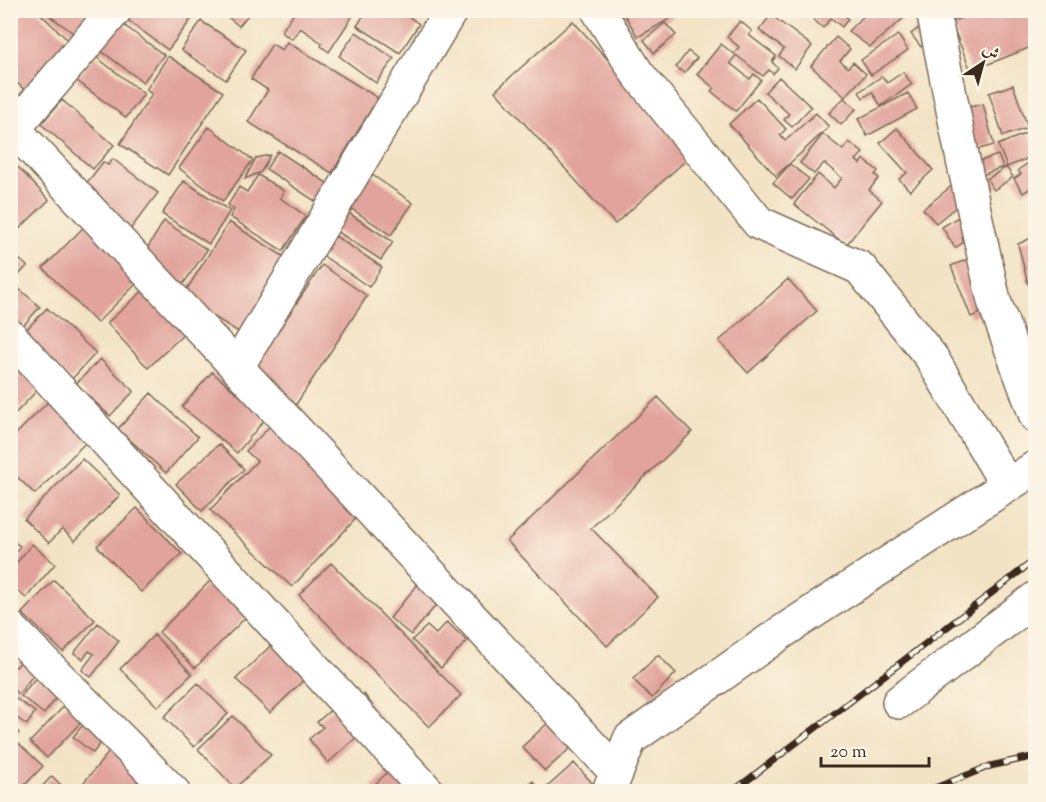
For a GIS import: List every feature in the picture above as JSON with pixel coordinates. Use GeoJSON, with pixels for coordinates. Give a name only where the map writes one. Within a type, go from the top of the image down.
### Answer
{"type":"FeatureCollection","features":[{"type":"Feature","properties":{"kind":"street"},"geometry":{"type":"LineString","coordinates":[[116,10],[12,129],[237,367],[612,782],[630,740],[782,632],[1035,467]]}},
{"type":"Feature","properties":{"kind":"street"},"geometry":{"type":"LineString","coordinates":[[237,367],[451,10]]}},
{"type":"Feature","properties":{"kind":"street"},"geometry":{"type":"LineString","coordinates":[[598,10],[636,73],[759,223],[860,268],[931,357],[1007,485]]}},
{"type":"Feature","properties":{"kind":"street"},"geometry":{"type":"LineString","coordinates":[[933,10],[994,301],[1035,416]]}},
{"type":"Feature","properties":{"kind":"street"},"geometry":{"type":"LineString","coordinates":[[10,336],[428,792]]}},
{"type":"Feature","properties":{"kind":"street"},"geometry":{"type":"LineString","coordinates":[[899,702],[1035,598]]}},
{"type":"Feature","properties":{"kind":"street"},"geometry":{"type":"LineString","coordinates":[[10,628],[173,792]]}},
{"type":"Feature","properties":{"kind":"building"},"geometry":{"type":"Polygon","coordinates":[[[10,10],[36,10],[70,42],[25,90],[10,77],[10,10]]]}},
{"type":"Feature","properties":{"kind":"building"},"geometry":{"type":"Polygon","coordinates":[[[48,10],[95,10],[76,35],[46,13],[48,10]]]}},
{"type":"Feature","properties":{"kind":"building"},"geometry":{"type":"Polygon","coordinates":[[[130,10],[185,10],[193,17],[168,50],[125,18],[130,10]]]}},
{"type":"Feature","properties":{"kind":"building"},"geometry":{"type":"Polygon","coordinates":[[[219,10],[252,10],[239,26],[219,10]]]}},
{"type":"Feature","properties":{"kind":"building"},"geometry":{"type":"Polygon","coordinates":[[[296,10],[342,10],[352,17],[329,52],[321,46],[322,43],[300,28],[292,39],[281,32],[296,10]]]}},
{"type":"Feature","properties":{"kind":"building"},"geometry":{"type":"Polygon","coordinates":[[[367,10],[399,10],[419,24],[400,53],[357,26],[367,10]]]}},
{"type":"Feature","properties":{"kind":"building"},"geometry":{"type":"Polygon","coordinates":[[[630,10],[669,10],[673,17],[638,37],[624,14],[630,10]]]}},
{"type":"Feature","properties":{"kind":"building"},"geometry":{"type":"Polygon","coordinates":[[[676,10],[688,10],[679,16],[676,10]]]}},
{"type":"Feature","properties":{"kind":"building"},"geometry":{"type":"Polygon","coordinates":[[[808,10],[842,10],[840,12],[848,19],[842,27],[831,18],[823,28],[813,19],[815,16],[808,10]]]}},
{"type":"Feature","properties":{"kind":"building"},"geometry":{"type":"Polygon","coordinates":[[[878,10],[913,10],[870,47],[848,31],[867,13],[871,17],[878,10]]]}},
{"type":"Feature","properties":{"kind":"building"},"geometry":{"type":"Polygon","coordinates":[[[981,10],[1036,10],[1036,45],[971,71],[951,22],[981,10]]]}},
{"type":"Feature","properties":{"kind":"building"},"geometry":{"type":"Polygon","coordinates":[[[771,15],[812,46],[795,69],[779,56],[784,49],[759,30],[771,15]]]}},
{"type":"Feature","properties":{"kind":"building"},"geometry":{"type":"Polygon","coordinates":[[[934,16],[944,29],[921,47],[911,34],[934,16]]]}},
{"type":"Feature","properties":{"kind":"building"},"geometry":{"type":"Polygon","coordinates":[[[201,21],[246,50],[226,80],[181,50],[201,21]]]}},
{"type":"Feature","properties":{"kind":"building"},"geometry":{"type":"Polygon","coordinates":[[[573,21],[693,154],[615,224],[495,91],[573,21]]]}},
{"type":"Feature","properties":{"kind":"building"},"geometry":{"type":"Polygon","coordinates":[[[740,21],[752,31],[749,35],[776,56],[772,62],[778,68],[773,74],[769,70],[763,76],[736,55],[730,63],[750,79],[754,74],[761,80],[736,111],[711,91],[714,88],[697,74],[721,44],[734,54],[739,47],[727,37],[740,21]]]}},
{"type":"Feature","properties":{"kind":"building"},"geometry":{"type":"Polygon","coordinates":[[[121,23],[164,55],[143,82],[100,50],[121,23]]]}},
{"type":"Feature","properties":{"kind":"building"},"geometry":{"type":"Polygon","coordinates":[[[665,23],[676,35],[654,53],[644,40],[665,23]]]}},
{"type":"Feature","properties":{"kind":"building"},"geometry":{"type":"Polygon","coordinates":[[[356,32],[394,59],[376,83],[339,56],[356,32]]]}},
{"type":"Feature","properties":{"kind":"building"},"geometry":{"type":"Polygon","coordinates":[[[898,35],[908,50],[871,75],[861,60],[898,35]]]}},
{"type":"Feature","properties":{"kind":"building"},"geometry":{"type":"Polygon","coordinates":[[[836,37],[850,49],[840,61],[848,68],[853,62],[866,74],[845,97],[811,66],[836,37]]]}},
{"type":"Feature","properties":{"kind":"building"},"geometry":{"type":"Polygon","coordinates":[[[287,42],[378,98],[332,173],[248,122],[268,90],[251,79],[272,44],[282,50],[287,42]]]}},
{"type":"Feature","properties":{"kind":"building"},"geometry":{"type":"Polygon","coordinates":[[[688,51],[697,58],[684,73],[676,67],[688,51]]]}},
{"type":"Feature","properties":{"kind":"building"},"geometry":{"type":"Polygon","coordinates":[[[95,56],[144,94],[126,118],[76,80],[95,56]]]}},
{"type":"Feature","properties":{"kind":"building"},"geometry":{"type":"Polygon","coordinates":[[[168,56],[223,92],[168,175],[120,144],[152,94],[146,90],[168,56]]]}},
{"type":"Feature","properties":{"kind":"building"},"geometry":{"type":"Polygon","coordinates":[[[903,72],[912,84],[881,106],[872,92],[863,98],[859,92],[882,76],[887,83],[903,72]]]}},
{"type":"Feature","properties":{"kind":"building"},"geometry":{"type":"Polygon","coordinates":[[[779,77],[811,107],[792,127],[784,120],[789,114],[765,92],[779,77]]]}},
{"type":"Feature","properties":{"kind":"building"},"geometry":{"type":"Polygon","coordinates":[[[1013,85],[1028,128],[1003,136],[989,93],[1013,85]]]}},
{"type":"Feature","properties":{"kind":"building"},"geometry":{"type":"Polygon","coordinates":[[[908,93],[917,109],[867,136],[858,119],[908,93]]]}},
{"type":"Feature","properties":{"kind":"building"},"geometry":{"type":"Polygon","coordinates":[[[757,98],[786,129],[780,135],[785,141],[816,113],[829,127],[776,176],[729,124],[757,98]]]}},
{"type":"Feature","properties":{"kind":"building"},"geometry":{"type":"Polygon","coordinates":[[[844,98],[856,109],[841,125],[829,113],[844,98]]]}},
{"type":"Feature","properties":{"kind":"building"},"geometry":{"type":"Polygon","coordinates":[[[62,100],[114,145],[93,169],[41,124],[62,100]]]}},
{"type":"Feature","properties":{"kind":"building"},"geometry":{"type":"Polygon","coordinates":[[[983,104],[994,145],[972,151],[961,109],[983,104]]]}},
{"type":"Feature","properties":{"kind":"building"},"geometry":{"type":"Polygon","coordinates":[[[209,127],[253,160],[223,201],[179,168],[209,127]]]}},
{"type":"Feature","properties":{"kind":"building"},"geometry":{"type":"Polygon","coordinates":[[[897,128],[933,170],[910,191],[899,179],[907,173],[880,143],[897,128]]]}},
{"type":"Feature","properties":{"kind":"building"},"geometry":{"type":"Polygon","coordinates":[[[1029,132],[1036,147],[1036,155],[1007,167],[998,145],[1029,132]]]}},
{"type":"Feature","properties":{"kind":"building"},"geometry":{"type":"Polygon","coordinates":[[[823,134],[843,150],[849,142],[863,153],[856,160],[860,164],[863,159],[878,171],[875,175],[879,178],[869,190],[882,201],[846,245],[794,204],[818,174],[834,188],[842,178],[824,163],[814,174],[800,163],[823,134]]]}},
{"type":"Feature","properties":{"kind":"building"},"geometry":{"type":"Polygon","coordinates":[[[278,151],[330,185],[318,203],[266,169],[278,151]]]}},
{"type":"Feature","properties":{"kind":"building"},"geometry":{"type":"Polygon","coordinates":[[[270,155],[261,172],[245,179],[256,158],[270,155]]]}},
{"type":"Feature","properties":{"kind":"building"},"geometry":{"type":"Polygon","coordinates":[[[998,155],[1003,167],[982,175],[977,162],[998,155]]]}},
{"type":"Feature","properties":{"kind":"building"},"geometry":{"type":"Polygon","coordinates":[[[113,159],[158,193],[129,231],[79,193],[103,162],[108,165],[113,159]]]}},
{"type":"Feature","properties":{"kind":"building"},"geometry":{"type":"Polygon","coordinates":[[[1033,160],[1036,164],[1036,185],[1023,193],[1014,179],[1021,174],[1018,170],[1033,160]]]}},
{"type":"Feature","properties":{"kind":"building"},"geometry":{"type":"Polygon","coordinates":[[[790,164],[809,179],[792,199],[773,183],[790,164]]]}},
{"type":"Feature","properties":{"kind":"building"},"geometry":{"type":"Polygon","coordinates":[[[16,165],[49,200],[12,236],[10,170],[16,165]]]}},
{"type":"Feature","properties":{"kind":"building"},"geometry":{"type":"Polygon","coordinates":[[[1006,167],[1013,177],[994,190],[987,179],[1006,167]]]}},
{"type":"Feature","properties":{"kind":"building"},"geometry":{"type":"Polygon","coordinates":[[[365,170],[413,203],[391,235],[343,203],[365,170]]]}},
{"type":"Feature","properties":{"kind":"building"},"geometry":{"type":"Polygon","coordinates":[[[258,175],[284,191],[280,198],[306,216],[283,251],[230,217],[234,210],[228,205],[239,187],[247,192],[258,175]]]}},
{"type":"Feature","properties":{"kind":"building"},"geometry":{"type":"Polygon","coordinates":[[[184,181],[230,211],[209,244],[162,214],[184,181]]]}},
{"type":"Feature","properties":{"kind":"building"},"geometry":{"type":"Polygon","coordinates":[[[954,184],[966,199],[936,223],[923,209],[954,184]]]}},
{"type":"Feature","properties":{"kind":"building"},"geometry":{"type":"Polygon","coordinates":[[[971,209],[983,229],[955,248],[942,227],[971,209]]]}},
{"type":"Feature","properties":{"kind":"building"},"geometry":{"type":"Polygon","coordinates":[[[344,210],[393,242],[381,260],[332,228],[344,210]]]}},
{"type":"Feature","properties":{"kind":"building"},"geometry":{"type":"Polygon","coordinates":[[[164,221],[207,250],[179,290],[140,260],[164,221]]]}},
{"type":"Feature","properties":{"kind":"building"},"geometry":{"type":"Polygon","coordinates":[[[229,222],[286,258],[240,333],[182,297],[229,222]]]}},
{"type":"Feature","properties":{"kind":"building"},"geometry":{"type":"Polygon","coordinates":[[[87,224],[142,278],[97,323],[43,268],[87,224]]]}},
{"type":"Feature","properties":{"kind":"building"},"geometry":{"type":"Polygon","coordinates":[[[335,236],[382,267],[369,287],[322,255],[335,236]]]}},
{"type":"Feature","properties":{"kind":"building"},"geometry":{"type":"Polygon","coordinates":[[[1036,236],[1036,278],[1028,284],[1018,244],[1036,236]]]}},
{"type":"Feature","properties":{"kind":"building"},"geometry":{"type":"Polygon","coordinates":[[[993,249],[1010,301],[971,317],[951,266],[993,249]]]}},
{"type":"Feature","properties":{"kind":"building"},"geometry":{"type":"Polygon","coordinates":[[[10,251],[27,266],[10,285],[10,251]]]}},
{"type":"Feature","properties":{"kind":"building"},"geometry":{"type":"Polygon","coordinates":[[[322,265],[367,296],[295,406],[249,375],[322,265]]]}},
{"type":"Feature","properties":{"kind":"building"},"geometry":{"type":"Polygon","coordinates":[[[788,279],[817,311],[748,373],[719,341],[788,279]]]}},
{"type":"Feature","properties":{"kind":"building"},"geometry":{"type":"Polygon","coordinates":[[[17,287],[40,307],[21,328],[10,318],[10,294],[17,287]]]}},
{"type":"Feature","properties":{"kind":"building"},"geometry":{"type":"Polygon","coordinates":[[[146,288],[186,332],[148,368],[107,323],[146,288]]]}},
{"type":"Feature","properties":{"kind":"building"},"geometry":{"type":"Polygon","coordinates":[[[47,308],[96,353],[71,380],[22,334],[47,308]]]}},
{"type":"Feature","properties":{"kind":"building"},"geometry":{"type":"Polygon","coordinates":[[[10,355],[42,385],[10,419],[10,355]]]}},
{"type":"Feature","properties":{"kind":"building"},"geometry":{"type":"Polygon","coordinates":[[[100,359],[134,391],[110,416],[76,384],[100,359]]]}},
{"type":"Feature","properties":{"kind":"building"},"geometry":{"type":"Polygon","coordinates":[[[212,372],[266,418],[237,453],[182,407],[212,372]]]}},
{"type":"Feature","properties":{"kind":"building"},"geometry":{"type":"Polygon","coordinates":[[[151,393],[198,437],[166,473],[118,429],[151,393]]]}},
{"type":"Feature","properties":{"kind":"building"},"geometry":{"type":"Polygon","coordinates":[[[658,397],[692,432],[591,528],[658,597],[607,646],[507,541],[658,397]]]}},
{"type":"Feature","properties":{"kind":"building"},"geometry":{"type":"Polygon","coordinates":[[[50,400],[89,439],[35,494],[10,470],[10,440],[50,400]]]}},
{"type":"Feature","properties":{"kind":"building"},"geometry":{"type":"Polygon","coordinates":[[[271,425],[363,511],[292,587],[210,510],[257,461],[246,451],[271,425]]]}},
{"type":"Feature","properties":{"kind":"building"},"geometry":{"type":"Polygon","coordinates":[[[219,444],[244,469],[202,511],[176,484],[219,444]]]}},
{"type":"Feature","properties":{"kind":"building"},"geometry":{"type":"Polygon","coordinates":[[[82,459],[120,495],[75,541],[62,529],[49,543],[24,519],[82,459]]]}},
{"type":"Feature","properties":{"kind":"building"},"geometry":{"type":"Polygon","coordinates":[[[137,508],[182,554],[141,592],[97,546],[137,508]]]}},
{"type":"Feature","properties":{"kind":"building"},"geometry":{"type":"Polygon","coordinates":[[[10,539],[20,546],[10,559],[10,539]]]}},
{"type":"Feature","properties":{"kind":"building"},"geometry":{"type":"Polygon","coordinates":[[[32,544],[55,564],[26,598],[10,585],[10,571],[32,544]]]}},
{"type":"Feature","properties":{"kind":"building"},"geometry":{"type":"Polygon","coordinates":[[[331,563],[461,695],[429,727],[299,595],[331,563]]]}},
{"type":"Feature","properties":{"kind":"building"},"geometry":{"type":"Polygon","coordinates":[[[426,574],[437,604],[411,635],[390,618],[426,574]]]}},
{"type":"Feature","properties":{"kind":"building"},"geometry":{"type":"Polygon","coordinates":[[[212,579],[248,615],[195,668],[159,632],[212,579]]]}},
{"type":"Feature","properties":{"kind":"building"},"geometry":{"type":"Polygon","coordinates":[[[54,580],[95,620],[63,652],[22,613],[54,580]]]}},
{"type":"Feature","properties":{"kind":"building"},"geometry":{"type":"Polygon","coordinates":[[[447,622],[467,641],[441,668],[412,640],[427,626],[436,634],[447,622]]]}},
{"type":"Feature","properties":{"kind":"building"},"geometry":{"type":"Polygon","coordinates":[[[98,623],[119,641],[91,677],[82,670],[94,654],[89,651],[83,659],[74,653],[98,623]]]}},
{"type":"Feature","properties":{"kind":"building"},"geometry":{"type":"Polygon","coordinates":[[[288,629],[321,663],[270,713],[236,679],[288,629]]]}},
{"type":"Feature","properties":{"kind":"building"},"geometry":{"type":"Polygon","coordinates":[[[154,635],[192,674],[158,707],[120,669],[154,635]]]}},
{"type":"Feature","properties":{"kind":"building"},"geometry":{"type":"Polygon","coordinates":[[[658,655],[676,673],[652,698],[633,679],[658,655]]]}},
{"type":"Feature","properties":{"kind":"building"},"geometry":{"type":"Polygon","coordinates":[[[23,659],[37,670],[19,694],[13,690],[10,693],[10,670],[23,659]]]}},
{"type":"Feature","properties":{"kind":"building"},"geometry":{"type":"Polygon","coordinates":[[[41,671],[64,688],[44,714],[21,696],[41,671]]]}},
{"type":"Feature","properties":{"kind":"building"},"geometry":{"type":"Polygon","coordinates":[[[198,683],[228,714],[194,747],[164,717],[198,683]]]}},
{"type":"Feature","properties":{"kind":"building"},"geometry":{"type":"Polygon","coordinates":[[[364,694],[380,716],[328,763],[309,739],[323,727],[317,722],[332,709],[338,713],[364,694]]]}},
{"type":"Feature","properties":{"kind":"building"},"geometry":{"type":"Polygon","coordinates":[[[12,696],[35,712],[27,725],[10,713],[12,696]]]}},
{"type":"Feature","properties":{"kind":"building"},"geometry":{"type":"Polygon","coordinates":[[[67,703],[84,719],[47,758],[30,742],[67,703]]]}},
{"type":"Feature","properties":{"kind":"building"},"geometry":{"type":"Polygon","coordinates":[[[233,716],[271,755],[235,788],[198,749],[233,716]]]}},
{"type":"Feature","properties":{"kind":"building"},"geometry":{"type":"Polygon","coordinates":[[[553,718],[576,743],[545,771],[522,747],[553,718]]]}},
{"type":"Feature","properties":{"kind":"building"},"geometry":{"type":"Polygon","coordinates":[[[88,719],[107,735],[93,753],[73,737],[88,719]]]}},
{"type":"Feature","properties":{"kind":"building"},"geometry":{"type":"Polygon","coordinates":[[[10,723],[19,733],[10,741],[10,723]]]}},
{"type":"Feature","properties":{"kind":"building"},"geometry":{"type":"Polygon","coordinates":[[[18,743],[43,766],[22,788],[10,777],[10,751],[18,743]]]}},
{"type":"Feature","properties":{"kind":"building"},"geometry":{"type":"Polygon","coordinates":[[[114,746],[145,772],[129,792],[84,792],[80,787],[114,746]]]}},
{"type":"Feature","properties":{"kind":"building"},"geometry":{"type":"Polygon","coordinates":[[[574,763],[595,786],[589,792],[545,792],[544,790],[574,763]]]}},
{"type":"Feature","properties":{"kind":"building"},"geometry":{"type":"Polygon","coordinates":[[[395,765],[412,783],[404,792],[367,792],[395,765]]]}},
{"type":"Feature","properties":{"kind":"building"},"geometry":{"type":"Polygon","coordinates":[[[52,776],[68,792],[37,792],[52,776]]]}},
{"type":"Feature","properties":{"kind":"building"},"geometry":{"type":"Polygon","coordinates":[[[145,777],[152,782],[145,792],[139,792],[136,789],[145,777]]]}},
{"type":"Feature","properties":{"kind":"building"},"geometry":{"type":"Polygon","coordinates":[[[533,781],[540,792],[518,792],[533,781]]]}},
{"type":"Feature","properties":{"kind":"railway"},"geometry":{"type":"LineString","coordinates":[[732,792],[1036,559]]}},
{"type":"Feature","properties":{"kind":"railway"},"geometry":{"type":"LineString","coordinates":[[925,792],[990,766],[1036,756]]}}]}
